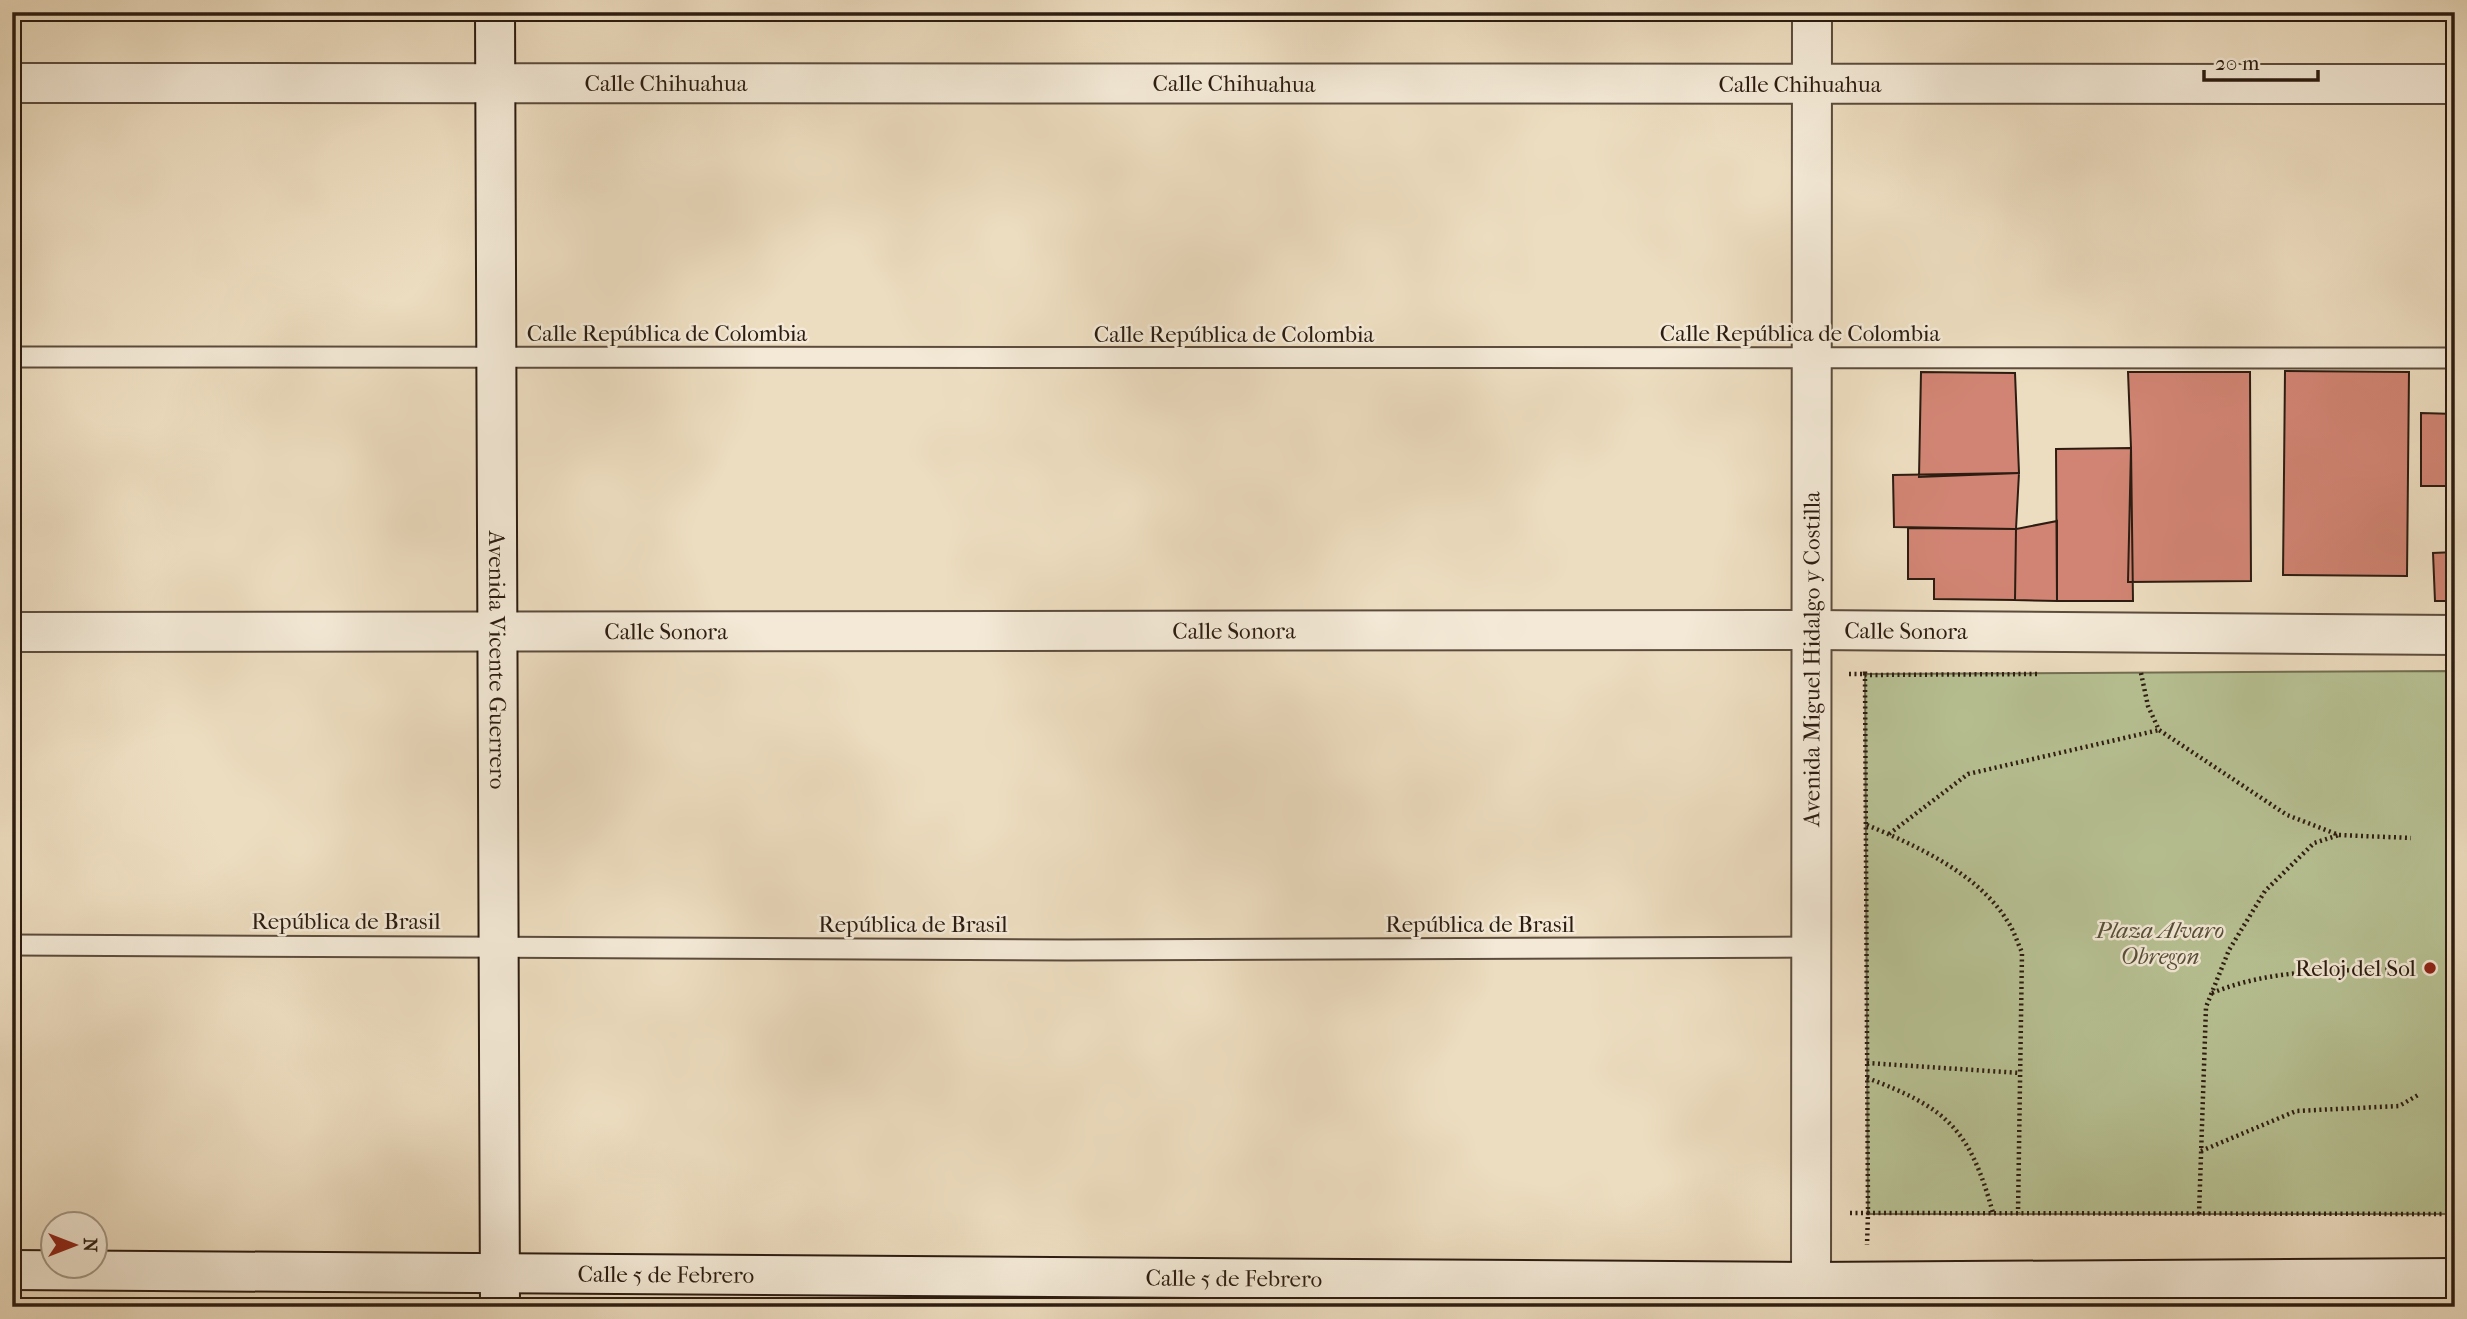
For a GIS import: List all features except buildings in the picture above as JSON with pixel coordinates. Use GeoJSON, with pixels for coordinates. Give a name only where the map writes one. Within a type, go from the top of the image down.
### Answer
{"type":"FeatureCollection","features":[{"type":"Feature","properties":{"kind":"street","name":"Avenida Vicente Guerrero"},"geometry":{"type":"LineString","coordinates":[[495,12],[500,1289]]}},
{"type":"Feature","properties":{"kind":"street","name":"Avenida Miguel Hidalgo y Costilla"},"geometry":{"type":"LineString","coordinates":[[1811,1294],[1814,947],[1812,12]]}},
{"type":"Feature","properties":{"kind":"street","name":"Calle Chihuahua"},"geometry":{"type":"LineString","coordinates":[[12,83],[2455,84]]}},
{"type":"Feature","properties":{"kind":"street","name":"Calle Sonora"},"geometry":{"type":"LineString","coordinates":[[12,632],[1814,630],[2455,635]]}},
{"type":"Feature","properties":{"kind":"street","name":"Calle 5 de Febrero"},"geometry":{"type":"LineString","coordinates":[[12,1270],[500,1289],[1811,1294],[2455,1278]]}},
{"type":"Feature","properties":{"kind":"lane","name":"Calle República de Colombia"},"geometry":{"type":"LineString","coordinates":[[12,357],[2455,358]]}},
{"type":"Feature","properties":{"kind":"lane","name":"República de Brasil"},"geometry":{"type":"LineString","coordinates":[[12,945],[499,945],[1068,950],[1814,947]]}},
{"type":"Feature","properties":{"kind":"path"},"geometry":{"type":"LineString","coordinates":[[2127,673],[2155,673]]}},
{"type":"Feature","properties":{"kind":"path"},"geometry":{"type":"LineString","coordinates":[[2141,673],[2148,706],[2159,730],[2287,815],[2339,835],[2411,838]]}},
{"type":"Feature","properties":{"kind":"path"},"geometry":{"type":"LineString","coordinates":[[2045,674],[1865,675],[1868,1213],[2455,1214]]}},
{"type":"Feature","properties":{"kind":"path"},"geometry":{"type":"LineString","coordinates":[[1888,834],[1968,774],[2159,730]]}},
{"type":"Feature","properties":{"kind":"path"},"geometry":{"type":"LineString","coordinates":[[1866,825],[1924,850],[1975,886],[2008,921],[2022,952],[2018,1213]]}},
{"type":"Feature","properties":{"kind":"path"},"geometry":{"type":"LineString","coordinates":[[2199,1214],[2206,1007],[2229,950],[2264,891],[2314,843],[2339,835]]}},
{"type":"Feature","properties":{"kind":"path"},"geometry":{"type":"LineString","coordinates":[[2212,993],[2243,980],[2287,974],[2403,968]]}},
{"type":"Feature","properties":{"kind":"path"},"geometry":{"type":"LineString","coordinates":[[1867,1063],[2020,1073]]}},
{"type":"Feature","properties":{"kind":"path"},"geometry":{"type":"LineString","coordinates":[[1867,1078],[1913,1095],[1957,1128],[1977,1163],[1993,1213]]}},
{"type":"Feature","properties":{"kind":"path"},"geometry":{"type":"LineString","coordinates":[[2201,1151],[2295,1111],[2399,1106],[2418,1095]]}},
{"type":"Feature","properties":{"kind":"green space","name":"Plaza Alvaro Obregon"},"geometry":{"type":"Polygon","coordinates":[[[2455,671],[2455,1214],[1868,1214],[1865,674],[2455,671]]]}},
{"type":"Feature","properties":{"kind":"place","name":"Reloj del Sol"},"geometry":{"type":"Point","coordinates":[2430,968]}}]}
